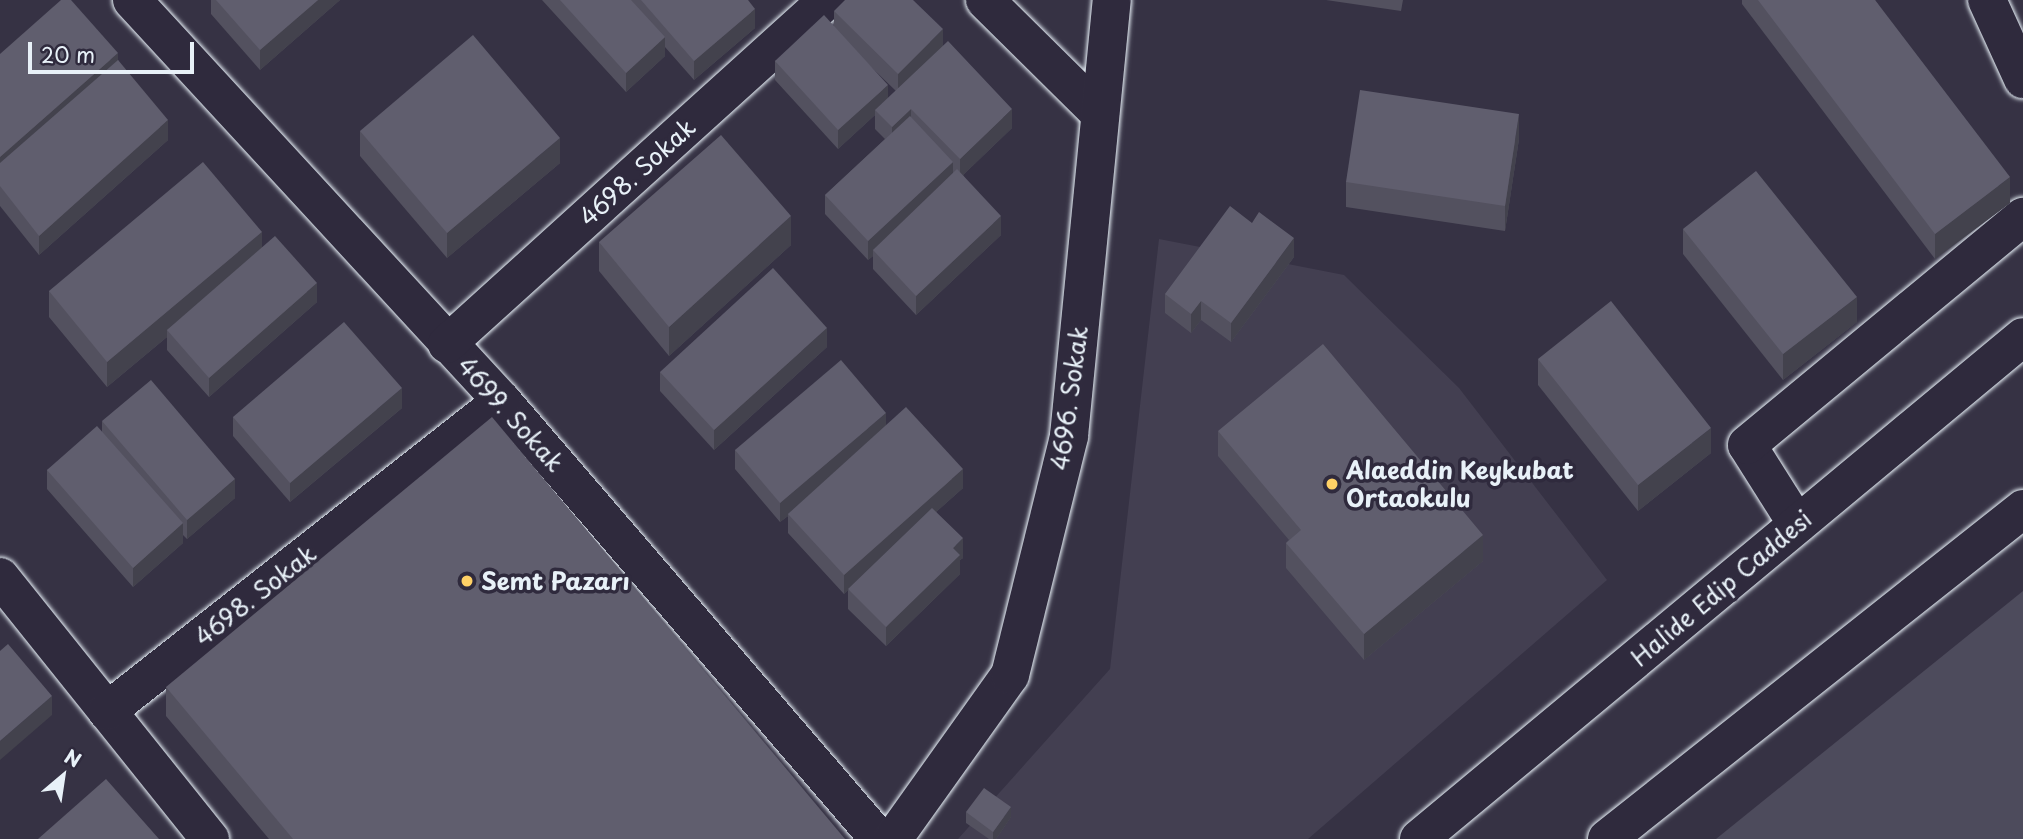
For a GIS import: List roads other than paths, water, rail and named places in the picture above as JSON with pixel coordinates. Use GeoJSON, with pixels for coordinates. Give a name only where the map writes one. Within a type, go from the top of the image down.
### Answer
{"type":"FeatureCollection","features":[{"type":"Feature","properties":{"kind":"street","name":"4699. Sokak"},"geometry":{"type":"LineString","coordinates":[[132,0],[502,401],[879,839]]}},
{"type":"Feature","properties":{"kind":"street","name":"4698. Sokak"},"geometry":{"type":"LineString","coordinates":[[447,344],[827,0]]}},
{"type":"Feature","properties":{"kind":"street"},"geometry":{"type":"LineString","coordinates":[[985,0],[1099,113]]}},
{"type":"Feature","properties":{"kind":"street","name":"4696. Sokak"},"geometry":{"type":"LineString","coordinates":[[893,839],[1010,675],[1069,436],[1112,0]]}},
{"type":"Feature","properties":{"kind":"street"},"geometry":{"type":"LineString","coordinates":[[1987,0],[2023,79]]}},
{"type":"Feature","properties":{"kind":"street"},"geometry":{"type":"LineString","coordinates":[[1797,524],[1747,445],[2023,217]]}},
{"type":"Feature","properties":{"kind":"street","name":"Halide Edip Caddesi"},"geometry":{"type":"LineString","coordinates":[[1419,839],[2023,337]]}},
{"type":"Feature","properties":{"kind":"street","name":"4698. Sokak"},"geometry":{"type":"LineString","coordinates":[[107,711],[502,401]]}},
{"type":"Feature","properties":{"kind":"street"},"geometry":{"type":"LineString","coordinates":[[1607,839],[2023,509]]}},
{"type":"Feature","properties":{"kind":"street"},"geometry":{"type":"LineString","coordinates":[[0,577],[210,839]]}},
{"type":"Feature","properties":{"kind":"place","name":"Alaeddin Keykubat Ortaokulu"},"geometry":{"type":"Point","coordinates":[1332,484]}},
{"type":"Feature","properties":{"kind":"place","name":"Semt Pazarı"},"geometry":{"type":"Point","coordinates":[467,581]}}]}
